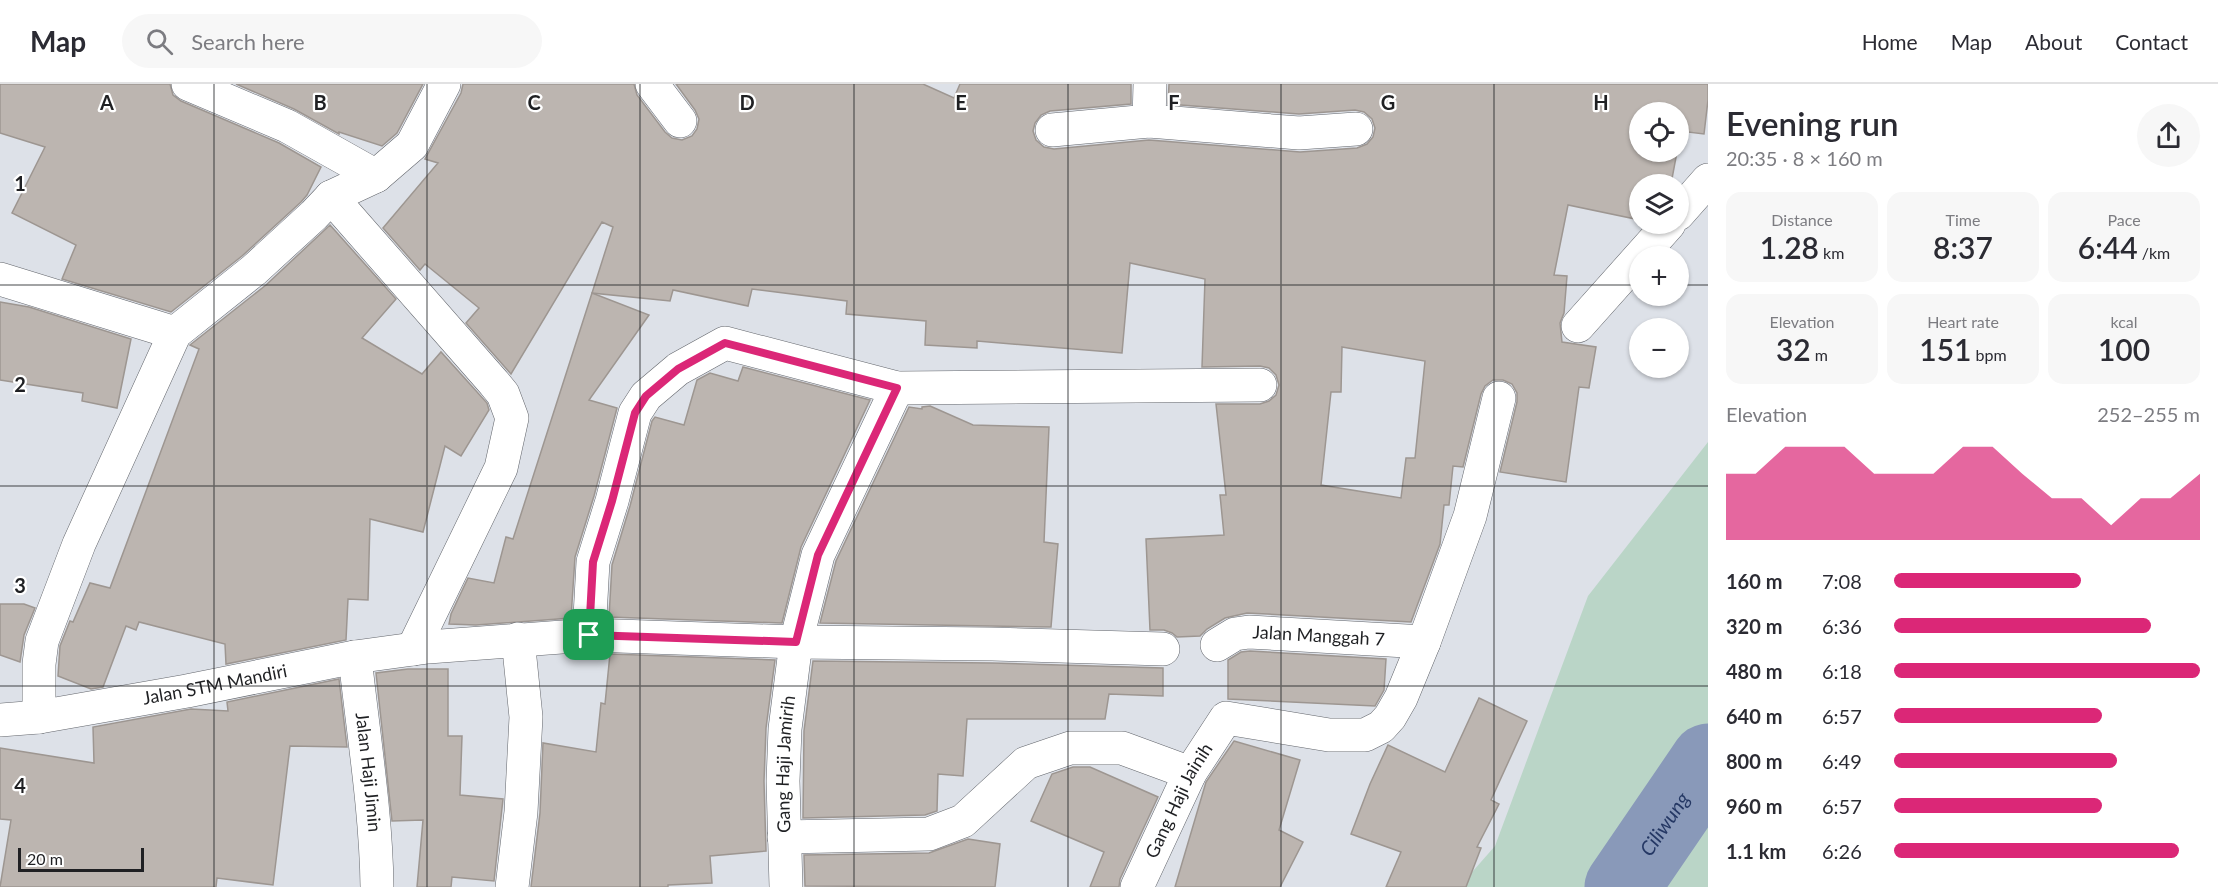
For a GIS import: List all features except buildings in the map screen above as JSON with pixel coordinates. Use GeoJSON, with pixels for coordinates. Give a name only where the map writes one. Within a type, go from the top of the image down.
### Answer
{"type":"FeatureCollection","features":[{"type":"Feature","properties":{"kind":"street"},"geometry":{"type":"LineString","coordinates":[[188,84],[287,126],[376,176]]}},
{"type":"Feature","properties":{"kind":"street"},"geometry":{"type":"LineString","coordinates":[[39,717],[39,664],[42,641],[79,544],[175,333],[254,270],[315,215],[331,196],[376,176],[412,145],[444,84]]}},
{"type":"Feature","properties":{"kind":"street"},"geometry":{"type":"LineString","coordinates":[[651,84],[680,121]]}},
{"type":"Feature","properties":{"kind":"street"},"geometry":{"type":"LineString","coordinates":[[1149,121],[1150,84]]}},
{"type":"Feature","properties":{"kind":"street"},"geometry":{"type":"LineString","coordinates":[[1052,130],[1149,121],[1299,133],[1356,129]]}},
{"type":"Feature","properties":{"kind":"street"},"geometry":{"type":"LineString","coordinates":[[1689,202],[1708,180]]}},
{"type":"Feature","properties":{"kind":"street"},"geometry":{"type":"LineString","coordinates":[[331,196],[503,394],[512,418],[501,468],[420,648]]}},
{"type":"Feature","properties":{"kind":"street"},"geometry":{"type":"LineString","coordinates":[[1578,326],[1661,234]]}},
{"type":"Feature","properties":{"kind":"street"},"geometry":{"type":"LineString","coordinates":[[0,279],[175,333]]}},
{"type":"Feature","properties":{"kind":"street"},"geometry":{"type":"LineString","coordinates":[[589,635],[593,562],[635,413],[646,396],[678,369],[725,343],[897,388],[1260,385]]}},
{"type":"Feature","properties":{"kind":"street","name":"Gang Haji Jamirih"},"geometry":{"type":"LineString","coordinates":[[786,887],[785,729],[796,642],[818,555],[897,388]]}},
{"type":"Feature","properties":{"kind":"street"},"geometry":{"type":"LineString","coordinates":[[1424,642],[1470,516],[1499,398]]}},
{"type":"Feature","properties":{"kind":"street","name":"Jalan Manggah 7"},"geometry":{"type":"LineString","coordinates":[[1217,645],[1235,634],[1249,632],[1424,642]]}},
{"type":"Feature","properties":{"kind":"street","name":"Jalan STM Mandiri"},"geometry":{"type":"LineString","coordinates":[[0,720],[39,717],[187,691],[355,657],[420,648],[518,639],[589,635],[796,642],[1162,649]]}},
{"type":"Feature","properties":{"kind":"street"},"geometry":{"type":"LineString","coordinates":[[512,887],[521,812],[526,717],[518,639]]}},
{"type":"Feature","properties":{"kind":"street","name":"Gang Haji Jainih"},"geometry":{"type":"LineString","coordinates":[[1137,887],[1190,773],[1226,718],[1329,735],[1365,735],[1381,727],[1390,717],[1401,698],[1424,642]]}},
{"type":"Feature","properties":{"kind":"street","name":"Jalan Haji Jimin"},"geometry":{"type":"LineString","coordinates":[[355,657],[371,793],[378,887]]}},
{"type":"Feature","properties":{"kind":"street"},"geometry":{"type":"LineString","coordinates":[[784,837],[929,834],[963,821],[1026,763],[1070,748],[1122,748],[1190,773]]}},
{"type":"Feature","properties":{"kind":"green space"},"geometry":{"type":"Polygon","coordinates":[[[1708,442],[1708,887],[1459,887],[1495,846],[1588,596],[1708,442]]]}},
{"type":"Feature","properties":{"kind":"waterway","name":"Ciliwung"},"geometry":{"type":"LineString","coordinates":[[1622,887],[1708,761]]}},
{"type":"Feature","properties":{"kind":"route"},"geometry":{"type":"LineString","coordinates":[[725,343],[897,388],[818,555],[796,642],[589,635],[593,562],[635,413],[646,396],[678,369],[725,343]]}}]}
